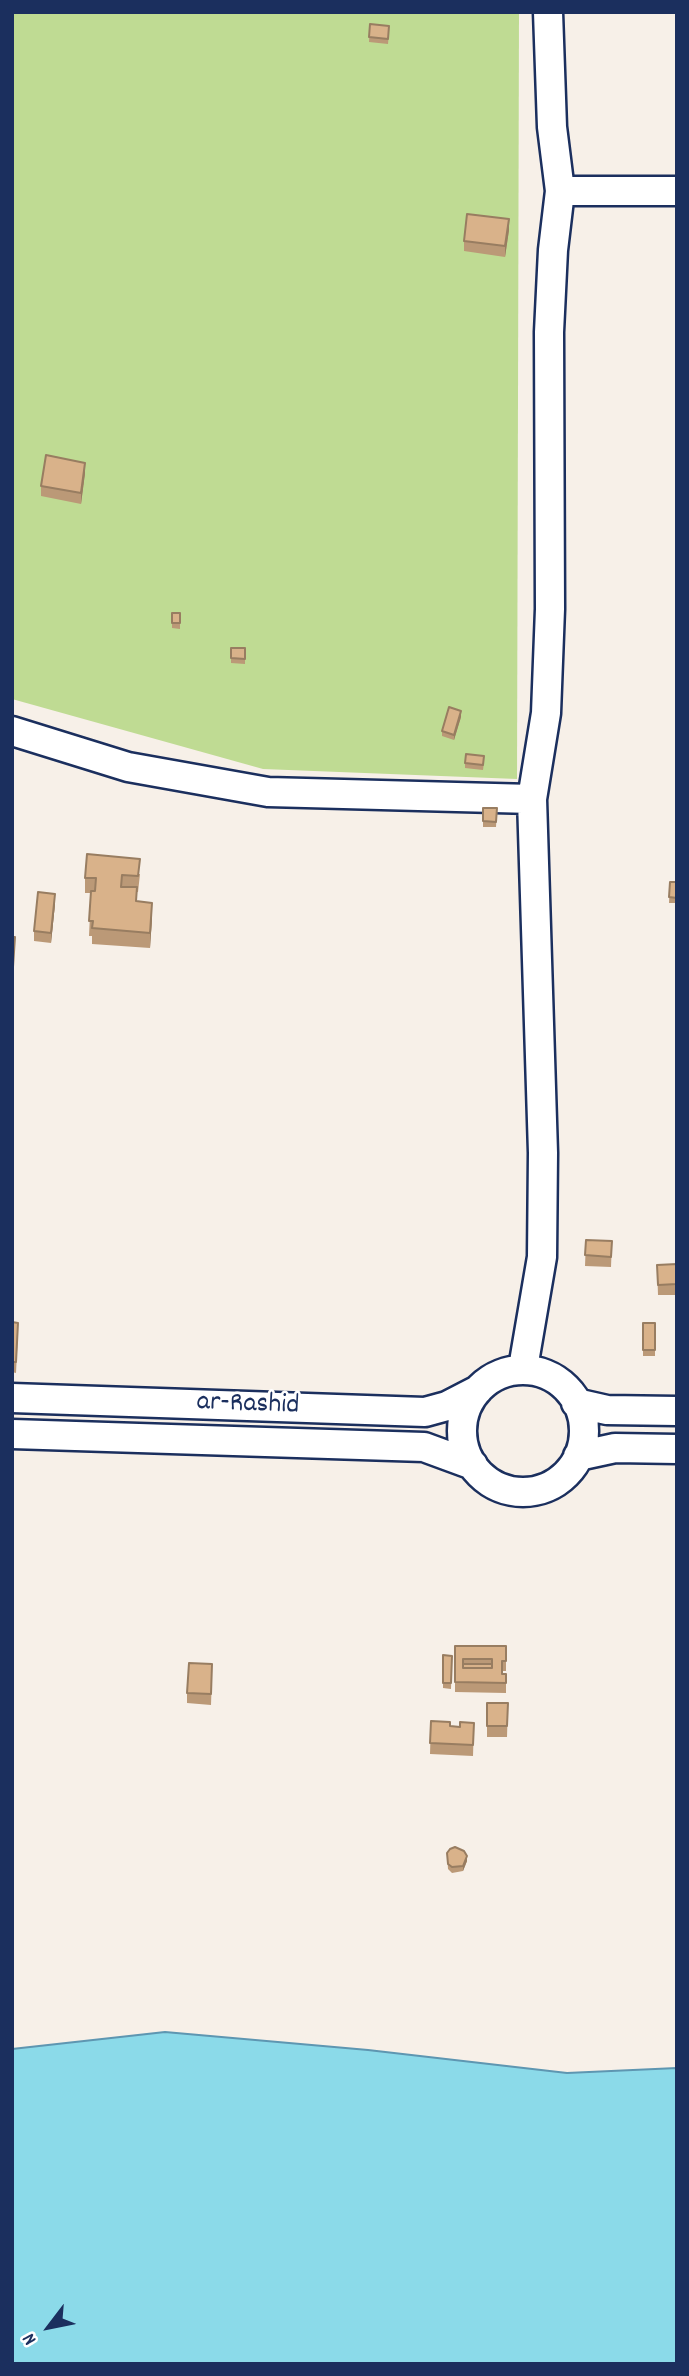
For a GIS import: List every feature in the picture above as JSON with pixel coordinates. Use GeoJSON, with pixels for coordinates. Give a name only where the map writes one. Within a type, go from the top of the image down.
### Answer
{"type":"FeatureCollection","features":[{"type":"Feature","properties":{"kind":"street"},"geometry":{"type":"LineString","coordinates":[[523,1368],[542,1257],[544,1153],[532,799],[546,713],[550,610],[549,332],[553,250],[561,191],[552,127],[548,12]]}},
{"type":"Feature","properties":{"kind":"street"},"geometry":{"type":"LineString","coordinates":[[561,191],[677,191]]}},
{"type":"Feature","properties":{"kind":"street"},"geometry":{"type":"LineString","coordinates":[[12,731],[128,767],[268,792],[532,799]]}},
{"type":"Feature","properties":{"kind":"street"},"geometry":{"type":"LineString","coordinates":[[523,1368],[554,1378],[570,1392],[580,1410],[584,1430],[578,1456],[571,1469],[556,1483],[536,1491],[515,1492],[496,1486],[480,1475],[468,1459],[462,1440],[462,1421],[469,1402],[478,1390],[496,1376],[523,1368]]}},
{"type":"Feature","properties":{"kind":"street","name":"ar-Rashid"},"geometry":{"type":"LineString","coordinates":[[12,1398],[425,1412],[447,1406],[478,1390]]}},
{"type":"Feature","properties":{"kind":"street"},"geometry":{"type":"LineString","coordinates":[[576,1403],[607,1410],[677,1411]]}},
{"type":"Feature","properties":{"kind":"street","name":"ar-Rashid"},"geometry":{"type":"LineString","coordinates":[[12,1434],[424,1447],[473,1465]]}},
{"type":"Feature","properties":{"kind":"street"},"geometry":{"type":"LineString","coordinates":[[578,1456],[615,1448],[677,1449]]}},
{"type":"Feature","properties":{"kind":"green space"},"geometry":{"type":"Polygon","coordinates":[[[12,12],[519,12],[517,779],[263,769],[12,699],[12,12]]]}},
{"type":"Feature","properties":{"kind":"water"},"geometry":{"type":"Polygon","coordinates":[[[165,2032],[368,2050],[567,2073],[677,2068],[677,2364],[12,2364],[12,2049],[165,2032]]]}},
{"type":"Feature","properties":{"kind":"building"},"geometry":{"type":"Polygon","coordinates":[[[370,24],[389,26],[388,39],[369,37],[370,24]]]}},
{"type":"Feature","properties":{"kind":"building"},"geometry":{"type":"Polygon","coordinates":[[[467,214],[509,219],[505,246],[464,241],[467,214]]]}},
{"type":"Feature","properties":{"kind":"building"},"geometry":{"type":"Polygon","coordinates":[[[46,455],[85,463],[81,493],[41,486],[46,455]]]}},
{"type":"Feature","properties":{"kind":"building"},"geometry":{"type":"Polygon","coordinates":[[[172,613],[180,613],[180,623],[172,623],[172,613]]]}},
{"type":"Feature","properties":{"kind":"building"},"geometry":{"type":"Polygon","coordinates":[[[231,648],[245,648],[245,659],[231,658],[231,648]]]}},
{"type":"Feature","properties":{"kind":"building"},"geometry":{"type":"Polygon","coordinates":[[[449,707],[461,711],[454,735],[442,731],[449,707]]]}},
{"type":"Feature","properties":{"kind":"building"},"geometry":{"type":"Polygon","coordinates":[[[466,754],[484,756],[483,765],[465,763],[466,754]]]}},
{"type":"Feature","properties":{"kind":"building"},"geometry":{"type":"Polygon","coordinates":[[[483,808],[497,808],[496,822],[483,821],[483,808]]]}},
{"type":"Feature","properties":{"kind":"building"},"geometry":{"type":"Polygon","coordinates":[[[87,854],[140,859],[138,876],[122,875],[121,887],[137,887],[136,901],[152,903],[150,933],[92,928],[93,921],[89,921],[91,891],[95,891],[96,878],[85,878],[87,854]]]}},
{"type":"Feature","properties":{"kind":"building"},"geometry":{"type":"Polygon","coordinates":[[[670,882],[677,882],[677,898],[669,897],[670,882]]]}},
{"type":"Feature","properties":{"kind":"building"},"geometry":{"type":"Polygon","coordinates":[[[38,892],[55,894],[51,933],[34,931],[38,892]]]}},
{"type":"Feature","properties":{"kind":"building"},"geometry":{"type":"Polygon","coordinates":[[[12,937],[15,937],[13,967],[12,967],[12,937]]]}},
{"type":"Feature","properties":{"kind":"building"},"geometry":{"type":"Polygon","coordinates":[[[586,1240],[612,1241],[611,1257],[585,1255],[586,1240]]]}},
{"type":"Feature","properties":{"kind":"building"},"geometry":{"type":"Polygon","coordinates":[[[677,1264],[677,1284],[658,1285],[657,1265],[677,1264]]]}},
{"type":"Feature","properties":{"kind":"building"},"geometry":{"type":"Polygon","coordinates":[[[12,1322],[18,1323],[16,1362],[12,1362],[12,1322]]]}},
{"type":"Feature","properties":{"kind":"building"},"geometry":{"type":"Polygon","coordinates":[[[643,1323],[655,1323],[655,1350],[643,1350],[643,1323]]]}},
{"type":"Feature","properties":{"kind":"building"},"geometry":{"type":"Polygon","coordinates":[[[455,1646],[506,1646],[506,1661],[502,1661],[502,1674],[506,1674],[506,1683],[455,1682],[455,1646]],[[463,1659],[463,1668],[492,1668],[492,1659],[463,1659]]]}},
{"type":"Feature","properties":{"kind":"building"},"geometry":{"type":"Polygon","coordinates":[[[443,1655],[452,1656],[451,1683],[443,1683],[443,1655]]]}},
{"type":"Feature","properties":{"kind":"building"},"geometry":{"type":"Polygon","coordinates":[[[189,1663],[212,1664],[211,1694],[187,1693],[189,1663]]]}},
{"type":"Feature","properties":{"kind":"building"},"geometry":{"type":"Polygon","coordinates":[[[463,1664],[492,1664],[492,1668],[463,1668],[463,1664]]]}},
{"type":"Feature","properties":{"kind":"building"},"geometry":{"type":"Polygon","coordinates":[[[487,1703],[508,1703],[507,1726],[487,1726],[487,1703]]]}},
{"type":"Feature","properties":{"kind":"building"},"geometry":{"type":"Polygon","coordinates":[[[431,1721],[450,1722],[450,1726],[460,1727],[460,1722],[474,1723],[473,1745],[430,1743],[431,1721]]]}},
{"type":"Feature","properties":{"kind":"building"},"geometry":{"type":"Polygon","coordinates":[[[455,1847],[464,1851],[467,1856],[463,1866],[452,1867],[448,1864],[447,1853],[455,1847]]]}}]}
